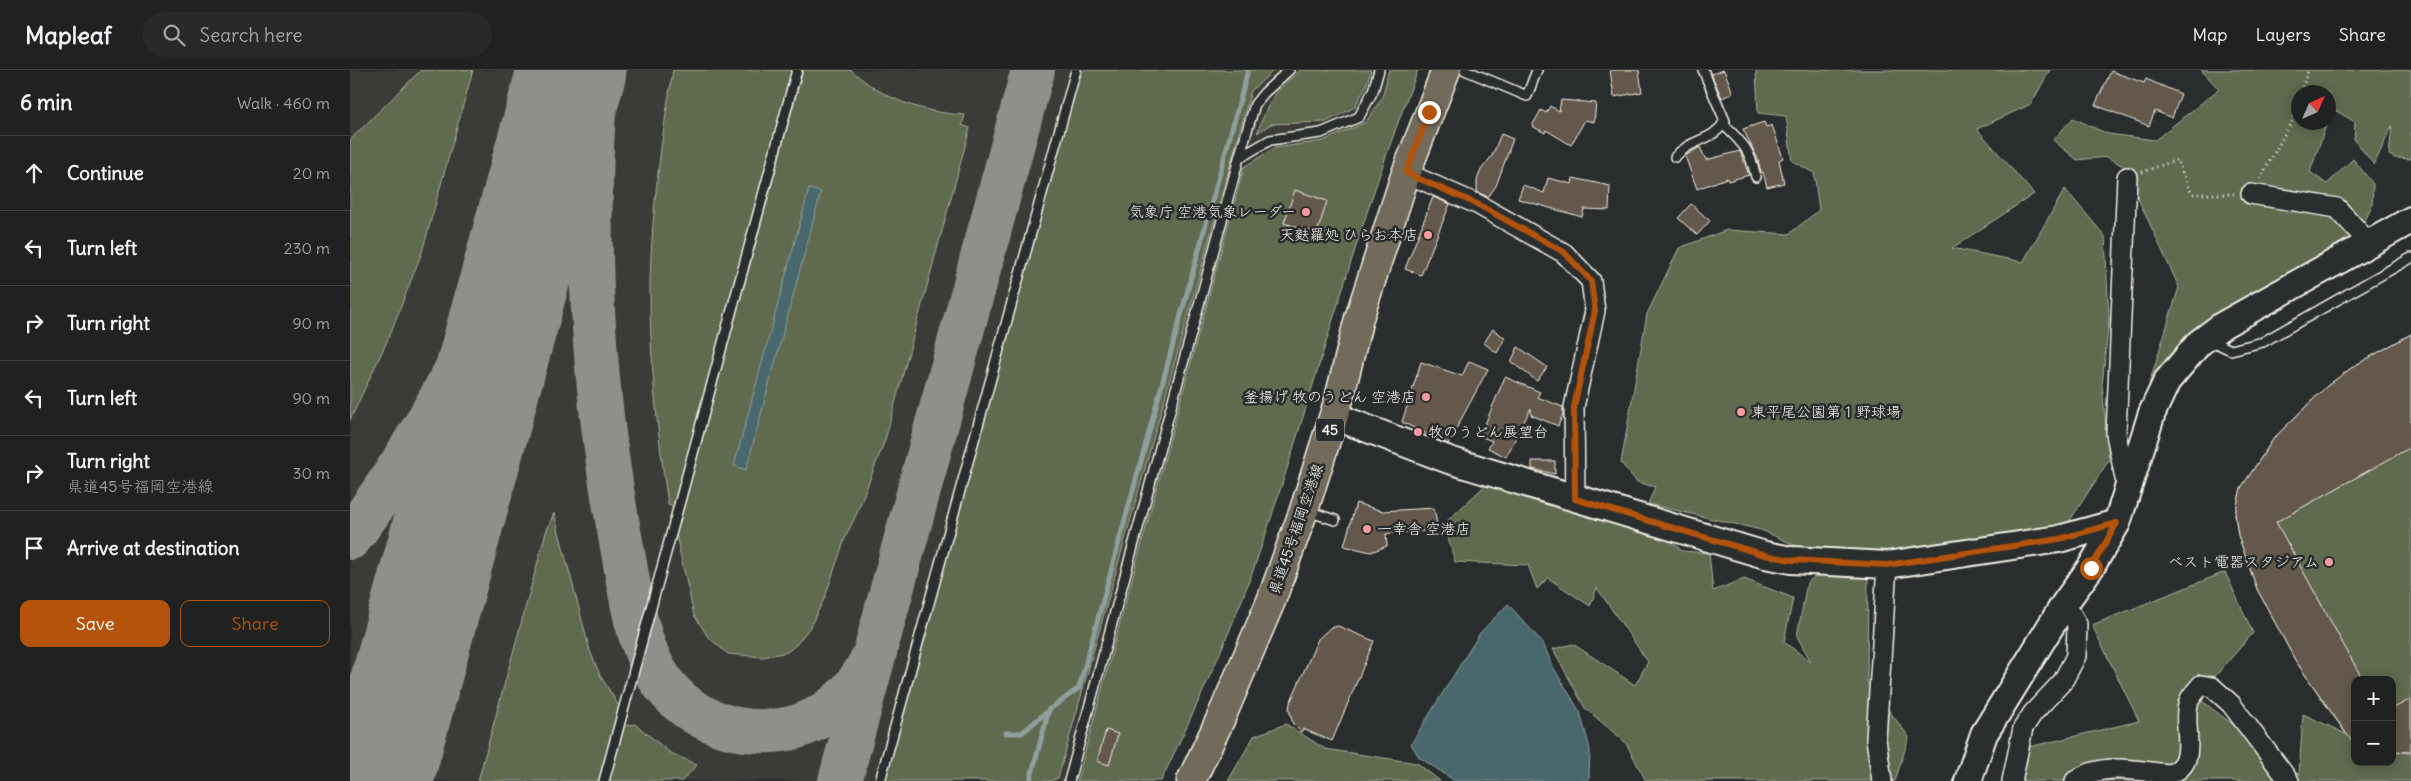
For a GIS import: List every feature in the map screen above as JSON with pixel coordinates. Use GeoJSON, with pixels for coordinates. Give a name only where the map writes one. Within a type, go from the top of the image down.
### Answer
{"type":"FeatureCollection","features":[{"type":"Feature","properties":{"kind":"main road","name":"県道45号福岡空港線"},"geometry":{"type":"LineString","coordinates":[[1191,781],[1221,718],[1271,601],[1304,510],[1406,173],[1446,70]]}},
{"type":"Feature","properties":{"kind":"street"},"geometry":{"type":"LineString","coordinates":[[1406,173],[1475,208],[1513,230],[1564,252],[1591,281],[1595,311],[1574,407],[1575,499]]}},
{"type":"Feature","properties":{"kind":"street"},"geometry":{"type":"LineString","coordinates":[[2127,177],[2116,434],[2128,489]]}},
{"type":"Feature","properties":{"kind":"street"},"geometry":{"type":"LineString","coordinates":[[2251,194],[2337,208],[2370,244]]}},
{"type":"Feature","properties":{"kind":"street"},"geometry":{"type":"LineString","coordinates":[[1968,781],[1984,734],[2065,603],[2091,568],[2117,523],[2152,413],[2167,381],[2179,364],[2205,338],[2223,325],[2411,220]]}},
{"type":"Feature","properties":{"kind":"street"},"geometry":{"type":"LineString","coordinates":[[1334,416],[1377,429],[1449,460],[1765,555],[1791,560],[1887,565],[2059,539],[2117,523]]}},
{"type":"Feature","properties":{"kind":"street"},"geometry":{"type":"LineString","coordinates":[[1882,781],[1876,739],[1887,565]]}},
{"type":"Feature","properties":{"kind":"street"},"geometry":{"type":"LineString","coordinates":[[2012,781],[2023,728],[2033,713],[2063,681],[2076,656],[2077,624],[2065,603]]}},
{"type":"Feature","properties":{"kind":"street"},"geometry":{"type":"LineString","coordinates":[[2075,781],[2092,770],[2111,768],[2169,774],[2178,772],[2186,764],[2188,753],[2189,702],[2201,685],[2212,687],[2231,704],[2289,781]]}},
{"type":"Feature","properties":{"kind":"lane"},"geometry":{"type":"LineString","coordinates":[[604,781],[797,70]]}},
{"type":"Feature","properties":{"kind":"lane"},"geometry":{"type":"LineString","coordinates":[[880,781],[1076,70]]}},
{"type":"Feature","properties":{"kind":"lane"},"geometry":{"type":"LineString","coordinates":[[1070,781],[1255,104],[1289,70]]}},
{"type":"Feature","properties":{"kind":"lane"},"geometry":{"type":"LineString","coordinates":[[1239,158],[1270,140],[1321,133],[1359,117],[1373,91],[1379,70]]}},
{"type":"Feature","properties":{"kind":"lane"},"geometry":{"type":"LineString","coordinates":[[1465,70],[1527,96],[1537,70]]}},
{"type":"Feature","properties":{"kind":"lane"},"geometry":{"type":"LineString","coordinates":[[1675,157],[1684,147],[1713,135],[1725,121],[1703,70]]}},
{"type":"Feature","properties":{"kind":"lane"},"geometry":{"type":"LineString","coordinates":[[1723,124],[1745,145],[1750,154],[1756,177]]}},
{"type":"Feature","properties":{"kind":"lane"},"geometry":{"type":"LineString","coordinates":[[2205,338],[2231,350],[2263,342],[2411,258]]}},
{"type":"Feature","properties":{"kind":"lane"},"geometry":{"type":"LineString","coordinates":[[1304,510],[1336,520]]}},
{"type":"Feature","properties":{"kind":"path"},"geometry":{"type":"LineString","coordinates":[[2303,85],[2308,70]]}},
{"type":"Feature","properties":{"kind":"path"},"geometry":{"type":"LineString","coordinates":[[2127,177],[2177,160],[2192,194],[2251,194],[2291,124]]}},
{"type":"Feature","properties":{"kind":"shaded area"},"geometry":{"type":"Polygon","coordinates":[[[350,70],[1415,70],[1358,235],[1254,568],[1159,781],[350,781],[350,70]]]}},
{"type":"Feature","properties":{"kind":"green space"},"geometry":{"type":"Polygon","coordinates":[[[421,70],[473,70],[422,252],[389,337],[350,420],[350,140],[421,70]]]}},
{"type":"Feature","properties":{"kind":"green space"},"geometry":{"type":"Polygon","coordinates":[[[673,70],[793,70],[675,507],[668,504],[660,448],[652,365],[650,309],[651,254],[655,201],[673,70]]]}},
{"type":"Feature","properties":{"kind":"green space"},"geometry":{"type":"Polygon","coordinates":[[[803,70],[851,70],[876,89],[904,103],[949,114],[965,115],[962,125],[970,128],[885,440],[857,513],[845,538],[825,597],[810,627],[796,645],[787,652],[763,657],[728,654],[708,637],[694,615],[676,535],[803,70]]]}},
{"type":"Feature","properties":{"kind":"green space"},"geometry":{"type":"Polygon","coordinates":[[[1083,70],[1274,70],[1251,91],[1058,778],[1050,781],[883,781],[986,401],[1076,88],[1083,70]]]}},
{"type":"Feature","properties":{"kind":"green space"},"geometry":{"type":"Polygon","coordinates":[[[1301,70],[1371,70],[1366,86],[1355,107],[1326,122],[1271,124],[1257,133],[1273,97],[1284,84],[1301,70]]]}},
{"type":"Feature","properties":{"kind":"green space"},"geometry":{"type":"Polygon","coordinates":[[[1389,70],[1418,70],[1376,185],[1265,536],[1217,660],[1161,781],[1077,781],[1244,167],[1274,148],[1323,141],[1366,122],[1382,98],[1389,70]]]}},
{"type":"Feature","properties":{"kind":"green space"},"geometry":{"type":"Polygon","coordinates":[[[1756,70],[2050,70],[2031,104],[1977,129],[2034,194],[1952,248],[2023,262],[2065,189],[2105,236],[2109,320],[2102,385],[2109,460],[2065,528],[1868,570],[1867,682],[1909,737],[1895,781],[1646,781],[1626,743],[1585,708],[1553,649],[1573,644],[1635,685],[1648,662],[1597,588],[1590,606],[1548,578],[1537,589],[1528,565],[1455,562],[1444,524],[1494,477],[1645,517],[1682,551],[1709,553],[1713,591],[1744,579],[1793,598],[1784,642],[1811,662],[1797,636],[1807,583],[1833,562],[1761,530],[1648,504],[1655,487],[1637,482],[1621,463],[1647,314],[1679,248],[1727,230],[1789,234],[1819,210],[1814,173],[1792,161],[1786,116],[1758,113],[1756,70]]]}},
{"type":"Feature","properties":{"kind":"green space"},"geometry":{"type":"Polygon","coordinates":[[[2201,70],[2411,70],[2411,159],[2395,158],[2389,155],[2392,126],[2374,165],[2354,139],[2355,122],[2336,111],[2336,85],[2291,85],[2291,130],[2325,130],[2310,172],[2327,184],[2353,159],[2373,184],[2372,206],[2363,225],[2348,245],[2277,288],[2195,327],[2149,384],[2179,287],[2123,166],[2107,157],[2077,160],[2053,140],[2073,118],[2108,134],[2155,140],[2219,89],[2201,70]]]}},
{"type":"Feature","properties":{"kind":"green space"},"geometry":{"type":"Polygon","coordinates":[[[2411,334],[2411,752],[2401,752],[2411,754],[2411,781],[2015,781],[2029,747],[2139,721],[2092,625],[2225,572],[2253,633],[2197,697],[2299,775],[2303,714],[2346,734],[2295,660],[2257,589],[2238,535],[2235,514],[2241,488],[2274,438],[2327,386],[2354,366],[2411,334]]]}},
{"type":"Feature","properties":{"kind":"green space"},"geometry":{"type":"Polygon","coordinates":[[[554,513],[590,651],[600,675],[620,708],[598,781],[478,781],[546,532],[554,513]]]}},
{"type":"Feature","properties":{"kind":"green space"},"geometry":{"type":"Polygon","coordinates":[[[635,724],[669,752],[697,765],[682,781],[608,781],[623,726],[635,724]]]}},
{"type":"Feature","properties":{"kind":"green space"},"geometry":{"type":"Polygon","coordinates":[[[1286,724],[1325,749],[1417,763],[1440,781],[1228,781],[1254,736],[1286,724]]]}},
{"type":"Feature","properties":{"kind":"water"},"geometry":{"type":"Polygon","coordinates":[[[809,189],[821,192],[746,470],[734,466],[809,189]]]}},
{"type":"Feature","properties":{"kind":"water"},"geometry":{"type":"Polygon","coordinates":[[[1508,604],[1543,643],[1552,665],[1580,712],[1590,749],[1589,779],[1586,781],[1455,781],[1419,757],[1411,744],[1480,633],[1508,604]]]}},
{"type":"Feature","properties":{"kind":"building"},"geometry":{"type":"Polygon","coordinates":[[[1610,70],[1639,70],[1642,92],[1614,97],[1610,70]]]}},
{"type":"Feature","properties":{"kind":"building"},"geometry":{"type":"Polygon","coordinates":[[[1724,70],[1733,93],[1722,98],[1711,74],[1724,70]]]}},
{"type":"Feature","properties":{"kind":"building"},"geometry":{"type":"Polygon","coordinates":[[[2111,71],[2144,83],[2146,79],[2181,94],[2172,118],[2155,111],[2149,126],[2095,105],[2111,71]]]}},
{"type":"Feature","properties":{"kind":"building"},"geometry":{"type":"Polygon","coordinates":[[[1561,100],[1596,103],[1594,122],[1585,120],[1571,145],[1546,130],[1545,133],[1532,126],[1541,110],[1546,113],[1550,106],[1559,111],[1561,100]]]}},
{"type":"Feature","properties":{"kind":"building"},"geometry":{"type":"Polygon","coordinates":[[[1764,122],[1766,127],[1772,125],[1783,158],[1779,160],[1784,183],[1767,187],[1757,157],[1743,129],[1764,122]]]}},
{"type":"Feature","properties":{"kind":"building"},"geometry":{"type":"Polygon","coordinates":[[[1501,134],[1513,139],[1496,186],[1488,197],[1477,192],[1477,180],[1481,170],[1492,156],[1501,134]]]}},
{"type":"Feature","properties":{"kind":"building"},"geometry":{"type":"Polygon","coordinates":[[[1700,147],[1706,160],[1740,151],[1749,175],[1728,181],[1727,178],[1697,189],[1685,156],[1700,147]]]}},
{"type":"Feature","properties":{"kind":"building"},"geometry":{"type":"Polygon","coordinates":[[[1548,178],[1572,184],[1573,178],[1610,186],[1609,210],[1584,209],[1582,217],[1518,199],[1523,185],[1544,193],[1548,178]]]}},
{"type":"Feature","properties":{"kind":"building","name":"気象庁 空港気象レーダー"},"geometry":{"type":"Polygon","coordinates":[[[1295,190],[1327,201],[1317,233],[1284,223],[1295,190]]]}},
{"type":"Feature","properties":{"kind":"building","name":"天麩羅処 ひらお本店"},"geometry":{"type":"Polygon","coordinates":[[[1433,197],[1450,204],[1421,275],[1405,269],[1433,197]]]}},
{"type":"Feature","properties":{"kind":"building"},"geometry":{"type":"Polygon","coordinates":[[[1691,204],[1710,221],[1697,235],[1678,218],[1691,204]]]}},
{"type":"Feature","properties":{"kind":"building"},"geometry":{"type":"Polygon","coordinates":[[[1493,329],[1505,338],[1497,353],[1484,343],[1493,329]]]}},
{"type":"Feature","properties":{"kind":"building"},"geometry":{"type":"Polygon","coordinates":[[[2411,334],[2411,447],[2276,522],[2361,676],[2351,676],[2351,740],[2295,660],[2257,589],[2238,535],[2235,514],[2241,488],[2274,438],[2327,386],[2354,366],[2411,334]]]}},
{"type":"Feature","properties":{"kind":"building"},"geometry":{"type":"Polygon","coordinates":[[[1518,347],[1547,367],[1537,381],[1511,362],[1518,347]]]}},
{"type":"Feature","properties":{"kind":"building"},"geometry":{"type":"Polygon","coordinates":[[[1469,361],[1488,369],[1448,444],[1402,422],[1421,362],[1462,376],[1469,361]]]}},
{"type":"Feature","properties":{"kind":"building"},"geometry":{"type":"Polygon","coordinates":[[[1505,377],[1540,392],[1537,397],[1563,407],[1563,414],[1558,426],[1531,415],[1531,408],[1506,457],[1488,448],[1492,441],[1480,436],[1505,377]]]}},
{"type":"Feature","properties":{"kind":"building"},"geometry":{"type":"Polygon","coordinates":[[[1532,461],[1555,461],[1555,474],[1532,469],[1532,461]]]}},
{"type":"Feature","properties":{"kind":"building"},"geometry":{"type":"Polygon","coordinates":[[[1356,503],[1382,511],[1434,508],[1438,530],[1386,534],[1387,546],[1371,552],[1344,546],[1356,503]]]}},
{"type":"Feature","properties":{"kind":"building"},"geometry":{"type":"Polygon","coordinates":[[[1338,626],[1374,641],[1332,741],[1303,729],[1301,732],[1293,724],[1289,709],[1318,639],[1330,628],[1338,626]]]}},
{"type":"Feature","properties":{"kind":"building"},"geometry":{"type":"Polygon","coordinates":[[[2411,699],[2411,752],[2396,751],[2396,707],[2411,699]]]}},
{"type":"Feature","properties":{"kind":"building"},"geometry":{"type":"Polygon","coordinates":[[[1106,730],[1118,734],[1109,765],[1097,761],[1106,730]]]}},
{"type":"Feature","properties":{"kind":"waterway"},"geometry":{"type":"LineString","coordinates":[[1006,733],[1022,733],[1079,688],[1248,70]]}},
{"type":"Feature","properties":{"kind":"waterway"},"geometry":{"type":"LineString","coordinates":[[1030,781],[1049,709]]}},
{"type":"Feature","properties":{"kind":"taxiway"},"geometry":{"type":"LineString","coordinates":[[597,70],[591,191],[591,252],[597,372],[612,492],[628,584],[640,634],[652,665],[670,692],[695,713],[724,726],[756,731],[772,731],[789,729],[806,723],[821,716],[835,706],[858,682],[875,652]]}},
{"type":"Feature","properties":{"kind":"taxiway"},"geometry":{"type":"LineString","coordinates":[[840,781],[1033,70]]}},
{"type":"Feature","properties":{"kind":"taxiway"},"geometry":{"type":"LineString","coordinates":[[350,538],[410,450],[463,357],[508,260],[547,161]]}},
{"type":"Feature","properties":{"kind":"runway"},"geometry":{"type":"LineString","coordinates":[[378,781],[572,70]]}},
{"type":"Feature","properties":{"kind":"place","name":"気象庁 空港気象レーダー"},"geometry":{"type":"Point","coordinates":[1306,212]}},
{"type":"Feature","properties":{"kind":"place","name":"天麩羅処 ひらお本店"},"geometry":{"type":"Point","coordinates":[1428,235]}},
{"type":"Feature","properties":{"kind":"place","name":"釜揚げ 牧のうどん 空港店"},"geometry":{"type":"Point","coordinates":[1426,397]}},
{"type":"Feature","properties":{"kind":"place","name":"東平尾公園第１野球場"},"geometry":{"type":"Point","coordinates":[1741,412]}},
{"type":"Feature","properties":{"kind":"place","name":"牧のうどん展望台"},"geometry":{"type":"Point","coordinates":[1418,432]}},
{"type":"Feature","properties":{"kind":"place","name":"一幸舎 空港店"},"geometry":{"type":"Point","coordinates":[1367,529]}},
{"type":"Feature","properties":{"kind":"place","name":"ベスト電器スタジアム"},"geometry":{"type":"Point","coordinates":[2329,562]}},
{"type":"Feature","properties":{"kind":"route"},"geometry":{"type":"LineString","coordinates":[[1429,112],[1406,173],[1477,204],[1564,252],[1591,281],[1595,311],[1574,407],[1575,499],[1765,555],[1791,560],[1836,563],[1887,565],[2059,539],[2117,523],[2091,568]]}}]}
